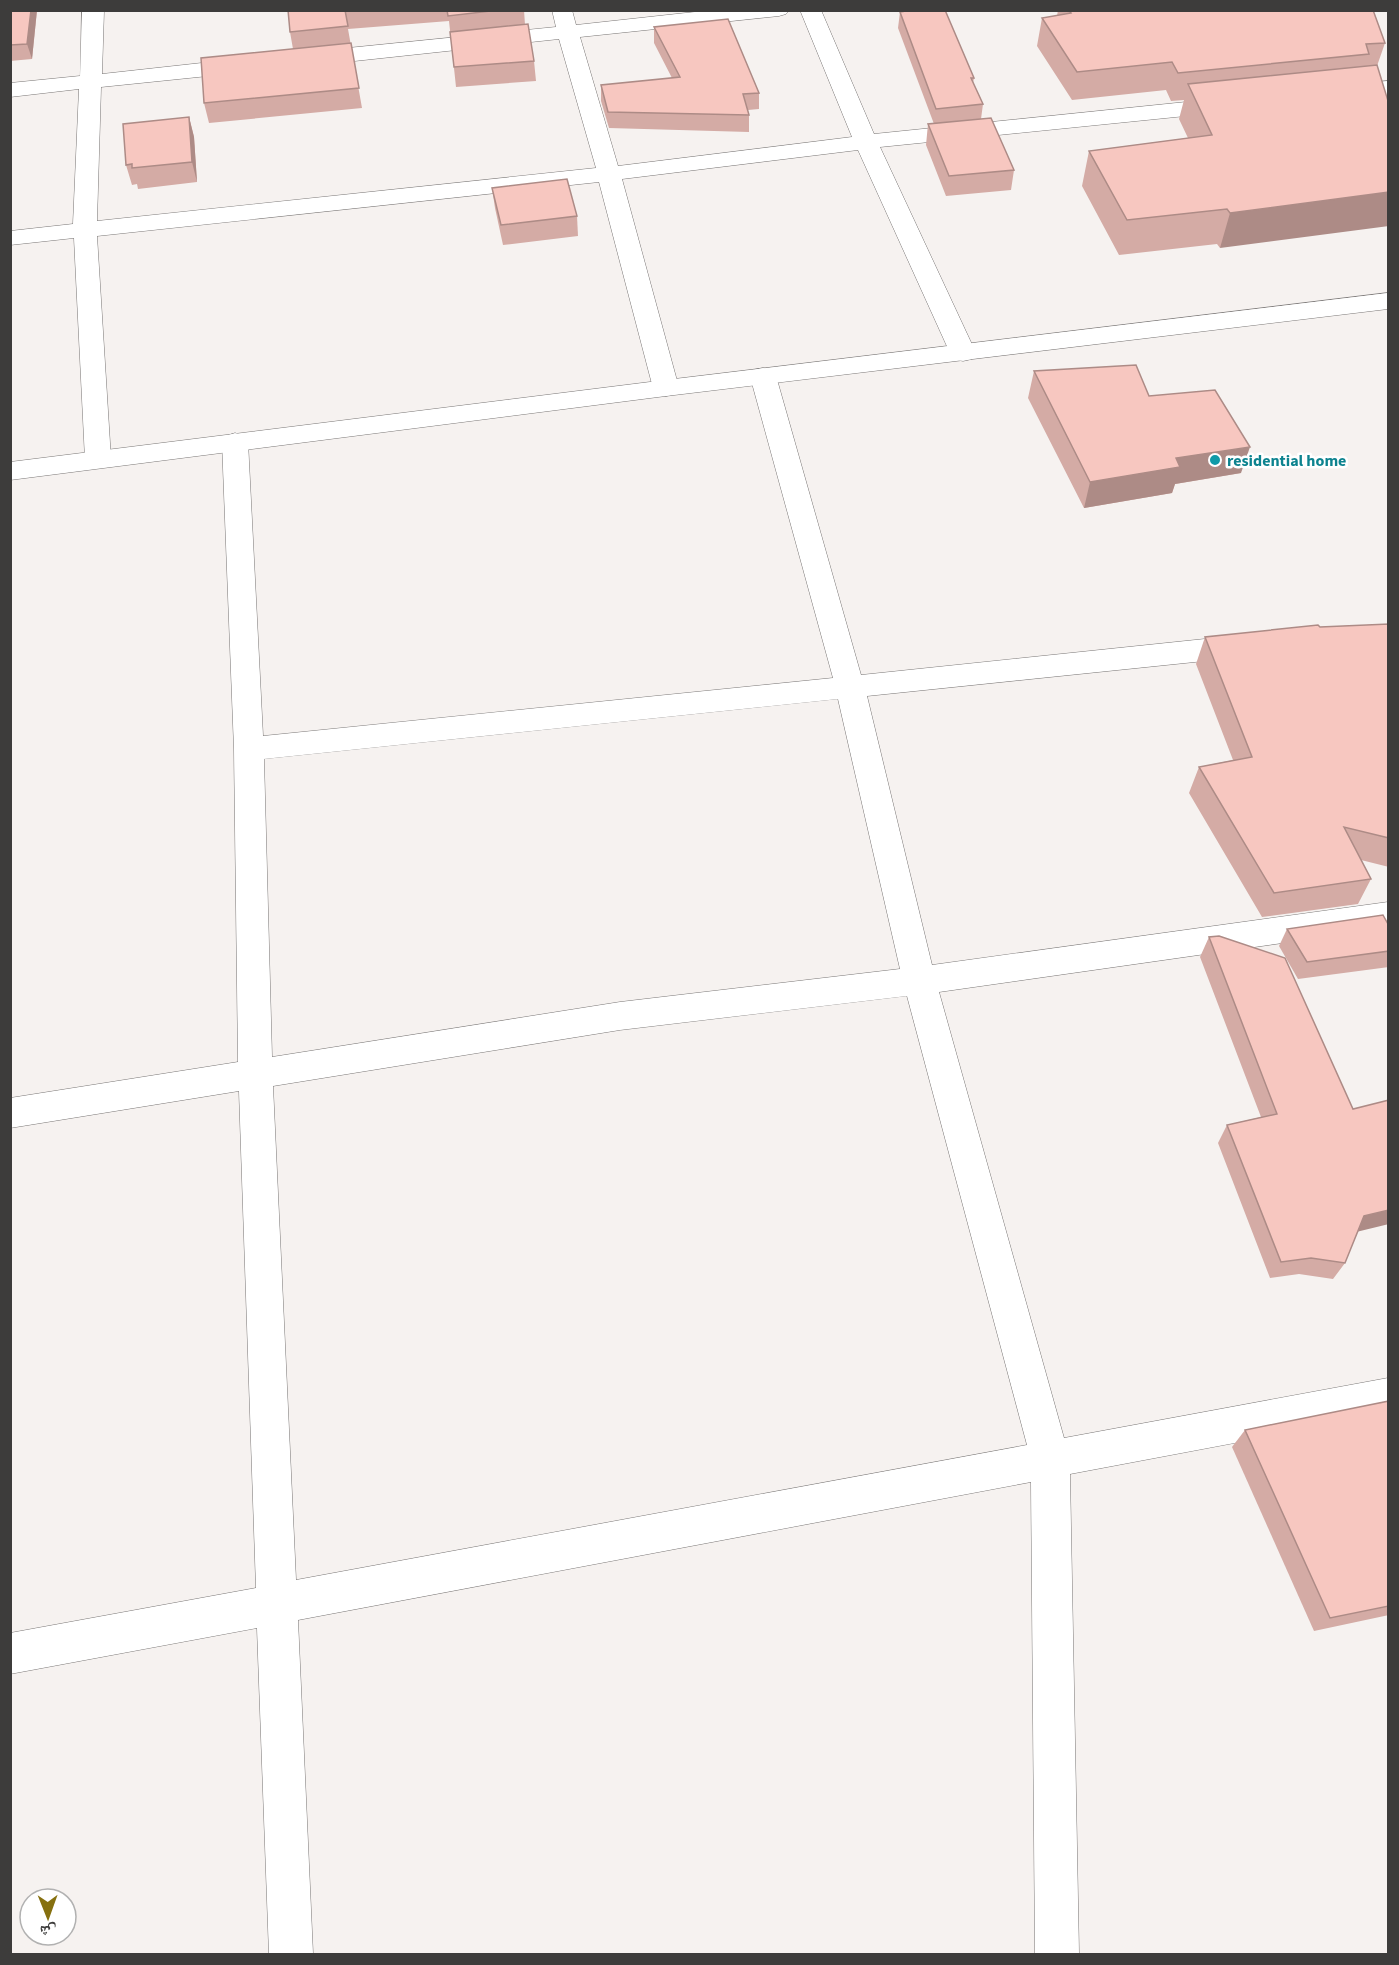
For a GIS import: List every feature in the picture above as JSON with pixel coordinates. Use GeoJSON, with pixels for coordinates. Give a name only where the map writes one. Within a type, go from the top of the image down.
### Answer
{"type":"FeatureCollection","features":[{"type":"Feature","properties":{"kind":"street"},"geometry":{"type":"LineString","coordinates":[[93,10],[85,229],[98,459]]}},
{"type":"Feature","properties":{"kind":"street"},"geometry":{"type":"LineString","coordinates":[[289,61],[565,21],[779,10]]}},
{"type":"Feature","properties":{"kind":"street"},"geometry":{"type":"LineString","coordinates":[[810,10],[866,142],[963,353]]}},
{"type":"Feature","properties":{"kind":"street"},"geometry":{"type":"LineString","coordinates":[[565,21],[609,174],[666,388]]}},
{"type":"Feature","properties":{"kind":"street"},"geometry":{"type":"LineString","coordinates":[[10,90],[266,63]]}},
{"type":"Feature","properties":{"kind":"street"},"geometry":{"type":"LineString","coordinates":[[1317,95],[1389,88]]}},
{"type":"Feature","properties":{"kind":"street"},"geometry":{"type":"LineString","coordinates":[[10,238],[609,174],[866,142],[1246,103]]}},
{"type":"Feature","properties":{"kind":"street"},"geometry":{"type":"LineString","coordinates":[[10,471],[763,376],[1389,301]]}},
{"type":"Feature","properties":{"kind":"street"},"geometry":{"type":"LineString","coordinates":[[763,376],[850,687],[919,981],[1050,1458],[1057,1954]]}},
{"type":"Feature","properties":{"kind":"street"},"geometry":{"type":"LineString","coordinates":[[235,442],[249,749],[255,1073],[291,1954]]}},
{"type":"Feature","properties":{"kind":"street"},"geometry":{"type":"LineString","coordinates":[[249,749],[1271,643]]}},
{"type":"Feature","properties":{"kind":"street"},"geometry":{"type":"LineString","coordinates":[[10,1113],[620,1016],[919,981],[1389,915]]}},
{"type":"Feature","properties":{"kind":"street"},"geometry":{"type":"LineString","coordinates":[[10,1654],[1389,1396]]}},
{"type":"Feature","properties":{"kind":"building"},"geometry":{"type":"Polygon","coordinates":[[[10,10],[31,10],[27,44],[10,45],[10,10]]]}},
{"type":"Feature","properties":{"kind":"building"},"geometry":{"type":"Polygon","coordinates":[[[288,10],[345,10],[348,26],[290,32],[288,10]]]}},
{"type":"Feature","properties":{"kind":"building"},"geometry":{"type":"Polygon","coordinates":[[[447,10],[499,10],[448,16],[447,10]]]}},
{"type":"Feature","properties":{"kind":"building"},"geometry":{"type":"Polygon","coordinates":[[[945,10],[983,104],[936,109],[900,12],[945,10]]]}},
{"type":"Feature","properties":{"kind":"building"},"geometry":{"type":"Polygon","coordinates":[[[1069,10],[1373,10],[1385,43],[1366,44],[1369,54],[1178,73],[1172,62],[1077,72],[1042,18],[1071,13],[1069,10]]]}},
{"type":"Feature","properties":{"kind":"building"},"geometry":{"type":"Polygon","coordinates":[[[728,19],[759,93],[743,94],[749,115],[608,112],[601,85],[680,77],[654,27],[728,19]]]}},
{"type":"Feature","properties":{"kind":"building"},"geometry":{"type":"Polygon","coordinates":[[[528,24],[534,61],[454,67],[450,32],[528,24]]]}},
{"type":"Feature","properties":{"kind":"building"},"geometry":{"type":"Polygon","coordinates":[[[351,43],[359,88],[204,103],[201,58],[351,43]]]}},
{"type":"Feature","properties":{"kind":"building"},"geometry":{"type":"Polygon","coordinates":[[[1377,65],[1389,104],[1389,192],[1230,213],[1227,209],[1127,220],[1089,151],[1212,135],[1188,84],[1377,65]]]}},
{"type":"Feature","properties":{"kind":"building"},"geometry":{"type":"Polygon","coordinates":[[[189,117],[192,162],[132,168],[132,164],[126,165],[123,124],[189,117]]]}},
{"type":"Feature","properties":{"kind":"building"},"geometry":{"type":"Polygon","coordinates":[[[991,118],[1014,170],[949,176],[928,124],[991,118]]]}},
{"type":"Feature","properties":{"kind":"building"},"geometry":{"type":"Polygon","coordinates":[[[567,179],[577,216],[501,225],[492,188],[567,179]]]}},
{"type":"Feature","properties":{"kind":"building"},"geometry":{"type":"Polygon","coordinates":[[[1136,365],[1149,396],[1215,390],[1250,447],[1176,458],[1180,467],[1090,482],[1034,371],[1136,365]]]}},
{"type":"Feature","properties":{"kind":"building"},"geometry":{"type":"Polygon","coordinates":[[[1389,624],[1389,838],[1344,827],[1371,879],[1274,893],[1199,767],[1252,757],[1205,637],[1318,625],[1320,627],[1389,624]]]}},
{"type":"Feature","properties":{"kind":"building"},"geometry":{"type":"Polygon","coordinates":[[[1383,915],[1389,926],[1389,951],[1307,962],[1287,929],[1383,915]]]}},
{"type":"Feature","properties":{"kind":"building"},"geometry":{"type":"Polygon","coordinates":[[[1219,936],[1285,958],[1353,1109],[1389,1100],[1389,1210],[1364,1216],[1345,1263],[1311,1258],[1281,1262],[1227,1125],[1277,1114],[1209,937],[1219,936]]]}},
{"type":"Feature","properties":{"kind":"building"},"geometry":{"type":"Polygon","coordinates":[[[1389,1401],[1389,1606],[1330,1618],[1245,1430],[1389,1401]]]}},
{"type":"Feature","properties":{"kind":"place","name":"residential home"},"geometry":{"type":"Point","coordinates":[1215,460]}}]}
